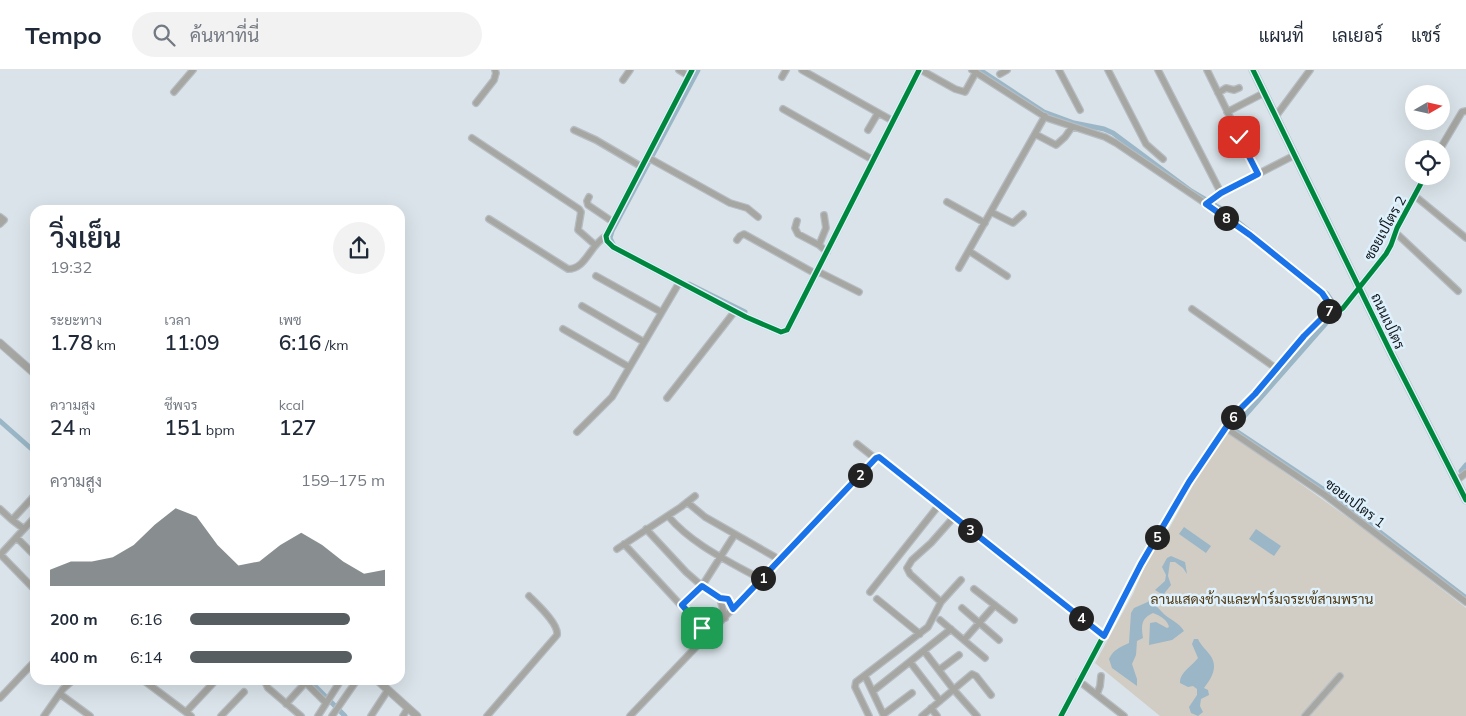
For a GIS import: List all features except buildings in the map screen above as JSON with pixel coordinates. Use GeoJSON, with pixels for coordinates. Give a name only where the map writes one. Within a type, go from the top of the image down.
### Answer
{"type":"FeatureCollection","features":[{"type":"Feature","properties":{"kind":"street"},"geometry":{"type":"LineString","coordinates":[[174,92],[193,70]]}},
{"type":"Feature","properties":{"kind":"street"},"geometry":{"type":"LineString","coordinates":[[476,103],[494,80],[495,70]]}},
{"type":"Feature","properties":{"kind":"street"},"geometry":{"type":"LineString","coordinates":[[623,80],[630,70]]}},
{"type":"Feature","properties":{"kind":"street"},"geometry":{"type":"LineString","coordinates":[[489,219],[568,269],[580,266],[594,244],[606,236],[642,167],[650,158],[690,73],[679,70]]}},
{"type":"Feature","properties":{"kind":"street"},"geometry":{"type":"LineString","coordinates":[[782,77],[786,70]]}},
{"type":"Feature","properties":{"kind":"street"},"geometry":{"type":"LineString","coordinates":[[802,70],[892,121]]}},
{"type":"Feature","properties":{"kind":"street"},"geometry":{"type":"LineString","coordinates":[[606,236],[607,241],[612,247],[735,311],[778,331],[785,332],[892,121],[920,70],[962,92],[966,91],[974,71],[1045,116],[1105,137],[1116,143],[1210,201],[1322,293],[1328,302],[1330,311],[1304,336],[1277,369],[1235,414],[1189,482],[1140,567],[1061,716]]}},
{"type":"Feature","properties":{"kind":"street"},"geometry":{"type":"LineString","coordinates":[[1000,74],[1007,70]]}},
{"type":"Feature","properties":{"kind":"street"},"geometry":{"type":"LineString","coordinates":[[1059,70],[1080,110]]}},
{"type":"Feature","properties":{"kind":"street"},"geometry":{"type":"LineString","coordinates":[[1108,70],[1146,144],[1163,160]]}},
{"type":"Feature","properties":{"kind":"street"},"geometry":{"type":"LineString","coordinates":[[1158,70],[1221,193]]}},
{"type":"Feature","properties":{"kind":"street"},"geometry":{"type":"LineString","coordinates":[[1207,70],[1258,174]]}},
{"type":"Feature","properties":{"kind":"street","name":"ถนนเปโตร"},"geometry":{"type":"LineString","coordinates":[[1253,70],[1391,353],[1466,500]]}},
{"type":"Feature","properties":{"kind":"street"},"geometry":{"type":"LineString","coordinates":[[1276,116],[1310,70]]}},
{"type":"Feature","properties":{"kind":"street"},"geometry":{"type":"LineString","coordinates":[[1218,93],[1226,88],[1234,90],[1239,88]]}},
{"type":"Feature","properties":{"kind":"street"},"geometry":{"type":"LineString","coordinates":[[1227,112],[1264,93]]}},
{"type":"Feature","properties":{"kind":"street"},"geometry":{"type":"LineString","coordinates":[[783,109],[873,160]]}},
{"type":"Feature","properties":{"kind":"street"},"geometry":{"type":"LineString","coordinates":[[1445,140],[1462,112],[1466,111]]}},
{"type":"Feature","properties":{"kind":"street"},"geometry":{"type":"LineString","coordinates":[[868,130],[878,113]]}},
{"type":"Feature","properties":{"kind":"street"},"geometry":{"type":"LineString","coordinates":[[959,268],[1045,116]]}},
{"type":"Feature","properties":{"kind":"street"},"geometry":{"type":"LineString","coordinates":[[1035,134],[1056,145],[1066,137],[1072,127]]}},
{"type":"Feature","properties":{"kind":"street"},"geometry":{"type":"LineString","coordinates":[[574,130],[596,140],[642,167]]}},
{"type":"Feature","properties":{"kind":"street"},"geometry":{"type":"LineString","coordinates":[[472,138],[579,209],[581,212],[578,230],[594,244]]}},
{"type":"Feature","properties":{"kind":"street"},"geometry":{"type":"LineString","coordinates":[[1210,201],[1221,193],[1295,155]]}},
{"type":"Feature","properties":{"kind":"street"},"geometry":{"type":"LineString","coordinates":[[650,158],[730,203],[747,208],[758,217]]}},
{"type":"Feature","properties":{"kind":"street","name":"ซอยเปโตร 2"},"geometry":{"type":"LineString","coordinates":[[1330,311],[1339,311],[1346,306],[1386,254],[1420,185]]}},
{"type":"Feature","properties":{"kind":"street"},"geometry":{"type":"LineString","coordinates":[[1415,196],[1466,238]]}},
{"type":"Feature","properties":{"kind":"street"},"geometry":{"type":"LineString","coordinates":[[589,197],[587,201],[588,206],[613,222]]}},
{"type":"Feature","properties":{"kind":"street"},"geometry":{"type":"LineString","coordinates":[[948,202],[985,223]]}},
{"type":"Feature","properties":{"kind":"street"},"geometry":{"type":"LineString","coordinates":[[991,212],[1012,223],[1024,214]]}},
{"type":"Feature","properties":{"kind":"street"},"geometry":{"type":"LineString","coordinates":[[819,244],[826,228],[824,215]]}},
{"type":"Feature","properties":{"kind":"street"},"geometry":{"type":"LineString","coordinates":[[0,217],[4,220],[0,224]]}},
{"type":"Feature","properties":{"kind":"street"},"geometry":{"type":"LineString","coordinates":[[797,221],[795,228],[797,233],[819,244],[827,252]]}},
{"type":"Feature","properties":{"kind":"street"},"geometry":{"type":"LineString","coordinates":[[1396,233],[1458,291]]}},
{"type":"Feature","properties":{"kind":"street"},"geometry":{"type":"LineString","coordinates":[[737,240],[744,234],[816,272],[859,292]]}},
{"type":"Feature","properties":{"kind":"street"},"geometry":{"type":"LineString","coordinates":[[969,251],[1007,276]]}},
{"type":"Feature","properties":{"kind":"street"},"geometry":{"type":"LineString","coordinates":[[596,276],[661,312]]}},
{"type":"Feature","properties":{"kind":"street"},"geometry":{"type":"LineString","coordinates":[[577,432],[612,397],[679,282]]}},
{"type":"Feature","properties":{"kind":"street"},"geometry":{"type":"LineString","coordinates":[[582,306],[644,342]]}},
{"type":"Feature","properties":{"kind":"street"},"geometry":{"type":"LineString","coordinates":[[1192,309],[1277,369]]}},
{"type":"Feature","properties":{"kind":"street"},"geometry":{"type":"LineString","coordinates":[[667,398],[735,311]]}},
{"type":"Feature","properties":{"kind":"street"},"geometry":{"type":"LineString","coordinates":[[563,329],[629,367]]}},
{"type":"Feature","properties":{"kind":"street"},"geometry":{"type":"LineString","coordinates":[[0,342],[30,369]]}},
{"type":"Feature","properties":{"kind":"street","name":"ซอยเปโตร 1"},"geometry":{"type":"LineString","coordinates":[[1226,428],[1325,495],[1429,576],[1466,602]]}},
{"type":"Feature","properties":{"kind":"street"},"geometry":{"type":"LineString","coordinates":[[857,444],[876,458],[880,457],[1104,636]]}},
{"type":"Feature","properties":{"kind":"street"},"geometry":{"type":"LineString","coordinates":[[630,716],[876,458]]}},
{"type":"Feature","properties":{"kind":"street"},"geometry":{"type":"LineString","coordinates":[[1456,481],[1466,473]]}},
{"type":"Feature","properties":{"kind":"street"},"geometry":{"type":"LineString","coordinates":[[617,549],[695,496]]}},
{"type":"Feature","properties":{"kind":"street"},"geometry":{"type":"LineString","coordinates":[[12,520],[30,500]]}},
{"type":"Feature","properties":{"kind":"street"},"geometry":{"type":"LineString","coordinates":[[687,502],[705,518],[775,557]]}},
{"type":"Feature","properties":{"kind":"street"},"geometry":{"type":"LineString","coordinates":[[870,592],[939,506]]}},
{"type":"Feature","properties":{"kind":"street"},"geometry":{"type":"LineString","coordinates":[[0,509],[24,529]]}},
{"type":"Feature","properties":{"kind":"street"},"geometry":{"type":"LineString","coordinates":[[668,516],[680,529],[720,557],[755,576]]}},
{"type":"Feature","properties":{"kind":"street"},"geometry":{"type":"LineString","coordinates":[[941,602],[910,574],[907,568],[909,563],[954,517]]}},
{"type":"Feature","properties":{"kind":"street"},"geometry":{"type":"LineString","coordinates":[[30,524],[0,555],[30,585]]}},
{"type":"Feature","properties":{"kind":"street"},"geometry":{"type":"LineString","coordinates":[[646,529],[702,586],[720,598],[728,599],[733,609]]}},
{"type":"Feature","properties":{"kind":"street"},"geometry":{"type":"LineString","coordinates":[[682,605],[702,586],[735,534]]}},
{"type":"Feature","properties":{"kind":"street"},"geometry":{"type":"LineString","coordinates":[[17,538],[30,551]]}},
{"type":"Feature","properties":{"kind":"street"},"geometry":{"type":"LineString","coordinates":[[624,544],[702,628]]}},
{"type":"Feature","properties":{"kind":"street"},"geometry":{"type":"LineString","coordinates":[[869,716],[855,687],[856,682],[928,627],[941,602],[961,580]]}},
{"type":"Feature","properties":{"kind":"street"},"geometry":{"type":"LineString","coordinates":[[974,589],[1014,620]]}},
{"type":"Feature","properties":{"kind":"street"},"geometry":{"type":"LineString","coordinates":[[487,716],[557,634],[558,631],[555,625],[529,596]]}},
{"type":"Feature","properties":{"kind":"street"},"geometry":{"type":"LineString","coordinates":[[720,598],[724,618]]}},
{"type":"Feature","properties":{"kind":"street"},"geometry":{"type":"LineString","coordinates":[[877,599],[920,634]]}},
{"type":"Feature","properties":{"kind":"street"},"geometry":{"type":"LineString","coordinates":[[964,640],[995,605]]}},
{"type":"Feature","properties":{"kind":"street"},"geometry":{"type":"LineString","coordinates":[[962,608],[999,640]]}},
{"type":"Feature","properties":{"kind":"street"},"geometry":{"type":"LineString","coordinates":[[940,620],[985,658]]}},
{"type":"Feature","properties":{"kind":"street"},"geometry":{"type":"LineString","coordinates":[[872,691],[951,629]]}},
{"type":"Feature","properties":{"kind":"street"},"geometry":{"type":"LineString","coordinates":[[924,650],[954,690],[977,716]]}},
{"type":"Feature","properties":{"kind":"street"},"geometry":{"type":"LineString","coordinates":[[939,670],[959,654]]}},
{"type":"Feature","properties":{"kind":"street"},"geometry":{"type":"LineString","coordinates":[[910,662],[940,701]]}},
{"type":"Feature","properties":{"kind":"street"},"geometry":{"type":"LineString","coordinates":[[0,698],[30,666]]}},
{"type":"Feature","properties":{"kind":"street"},"geometry":{"type":"LineString","coordinates":[[922,716],[974,674],[990,696]]}},
{"type":"Feature","properties":{"kind":"street"},"geometry":{"type":"LineString","coordinates":[[1097,694],[1102,676]]}},
{"type":"Feature","properties":{"kind":"street"},"geometry":{"type":"LineString","coordinates":[[1305,716],[1340,676]]}},
{"type":"Feature","properties":{"kind":"street"},"geometry":{"type":"LineString","coordinates":[[866,678],[884,715],[912,693]]}},
{"type":"Feature","properties":{"kind":"street"},"geometry":{"type":"LineString","coordinates":[[1079,681],[1124,716]]}},
{"type":"Feature","properties":{"kind":"street"},"geometry":{"type":"LineString","coordinates":[[44,716],[68,685]]}},
{"type":"Feature","properties":{"kind":"street"},"geometry":{"type":"LineString","coordinates":[[150,685],[189,714],[212,685]]}},
{"type":"Feature","properties":{"kind":"street"},"geometry":{"type":"LineString","coordinates":[[267,685],[268,688],[300,716]]}},
{"type":"Feature","properties":{"kind":"street"},"geometry":{"type":"LineString","coordinates":[[286,704],[302,685]]}},
{"type":"Feature","properties":{"kind":"street"},"geometry":{"type":"LineString","coordinates":[[309,685],[326,703]]}},
{"type":"Feature","properties":{"kind":"street"},"geometry":{"type":"LineString","coordinates":[[318,716],[338,685]]}},
{"type":"Feature","properties":{"kind":"street"},"geometry":{"type":"LineString","coordinates":[[336,711],[353,685]]}},
{"type":"Feature","properties":{"kind":"street"},"geometry":{"type":"LineString","coordinates":[[382,685],[417,716]]}},
{"type":"Feature","properties":{"kind":"street"},"geometry":{"type":"LineString","coordinates":[[371,716],[388,690]]}},
{"type":"Feature","properties":{"kind":"street"},"geometry":{"type":"LineString","coordinates":[[221,716],[244,692]]}},
{"type":"Feature","properties":{"kind":"street"},"geometry":{"type":"LineString","coordinates":[[60,694],[90,716]]}},
{"type":"Feature","properties":{"kind":"street"},"geometry":{"type":"LineString","coordinates":[[403,716],[408,708]]}},
{"type":"Feature","properties":{"kind":"street"},"geometry":{"type":"LineString","coordinates":[[931,708],[937,716]]}},
{"type":"Feature","properties":{"kind":"green space","name":"ลานแสดงช้างและฟาร์มจระเข้สามพราน"},"geometry":{"type":"Polygon","coordinates":[[[1228,432],[1371,534],[1466,608],[1466,716],[1160,716],[1095,663],[1133,594],[1147,561],[1154,549],[1159,547],[1197,478],[1228,432]]]}},
{"type":"Feature","properties":{"kind":"water"},"geometry":{"type":"Polygon","coordinates":[[[1184,527],[1211,546],[1206,553],[1179,534],[1184,527]]]}},
{"type":"Feature","properties":{"kind":"water"},"geometry":{"type":"Polygon","coordinates":[[[1256,529],[1281,546],[1274,556],[1249,539],[1256,529]]]}},
{"type":"Feature","properties":{"kind":"water"},"geometry":{"type":"Polygon","coordinates":[[[1171,556],[1185,562],[1187,574],[1175,562],[1170,562],[1168,576],[1171,585],[1163,595],[1155,590],[1165,581],[1166,575],[1162,567],[1167,558],[1171,556]]]}},
{"type":"Feature","properties":{"kind":"water"},"geometry":{"type":"Polygon","coordinates":[[[1150,601],[1184,631],[1172,640],[1149,645],[1150,623],[1156,622],[1167,628],[1169,627],[1160,616],[1153,613],[1146,617],[1142,626],[1143,638],[1137,641],[1136,655],[1132,664],[1137,679],[1137,686],[1112,668],[1109,659],[1120,647],[1129,643],[1131,613],[1134,608],[1150,601]]]}},
{"type":"Feature","properties":{"kind":"water"},"geometry":{"type":"Polygon","coordinates":[[[1194,639],[1198,639],[1213,659],[1214,664],[1213,673],[1204,688],[1208,690],[1209,695],[1201,699],[1200,706],[1203,712],[1198,716],[1191,713],[1189,707],[1197,695],[1197,689],[1180,683],[1184,673],[1198,658],[1192,644],[1194,639]]]}},
{"type":"Feature","properties":{"kind":"waterway"},"geometry":{"type":"LineString","coordinates":[[613,244],[610,238],[612,231],[698,70]]}},
{"type":"Feature","properties":{"kind":"waterway"},"geometry":{"type":"LineString","coordinates":[[980,70],[1044,112],[1074,123],[1104,129],[1113,133],[1191,191],[1223,210],[1327,294],[1335,306],[1327,322],[1233,429],[1326,491],[1466,598]]}},
{"type":"Feature","properties":{"kind":"waterway"},"geometry":{"type":"LineString","coordinates":[[689,284],[745,312]]}},
{"type":"Feature","properties":{"kind":"waterway"},"geometry":{"type":"LineString","coordinates":[[0,421],[30,448]]}},
{"type":"Feature","properties":{"kind":"waterway"},"geometry":{"type":"LineString","coordinates":[[1461,471],[1466,465]]}},
{"type":"Feature","properties":{"kind":"waterway"},"geometry":{"type":"LineString","coordinates":[[314,685],[327,698]]}},
{"type":"Feature","properties":{"kind":"waterway"},"geometry":{"type":"LineString","coordinates":[[331,702],[345,716]]}},
{"type":"Feature","properties":{"kind":"cycle path"},"geometry":{"type":"LineString","coordinates":[[692,70],[606,236],[607,241],[613,247],[746,317],[781,332],[787,330],[919,70]]}},
{"type":"Feature","properties":{"kind":"cycle path"},"geometry":{"type":"LineString","coordinates":[[1253,70],[1392,355],[1466,500]]}},
{"type":"Feature","properties":{"kind":"cycle path"},"geometry":{"type":"LineString","coordinates":[[1061,716],[1140,567],[1189,482],[1235,414],[1277,369],[1304,336],[1329,311],[1339,311],[1343,308],[1386,254],[1397,228],[1420,185]]}},
{"type":"Feature","properties":{"kind":"route"},"geometry":{"type":"LineString","coordinates":[[702,628],[682,605],[702,586],[720,598],[728,599],[733,609],[876,458],[880,457],[1104,636],[1141,564],[1189,482],[1235,414],[1255,394],[1304,336],[1329,311],[1328,302],[1322,293],[1250,235],[1206,204],[1221,193],[1258,174],[1239,137]]}}]}
